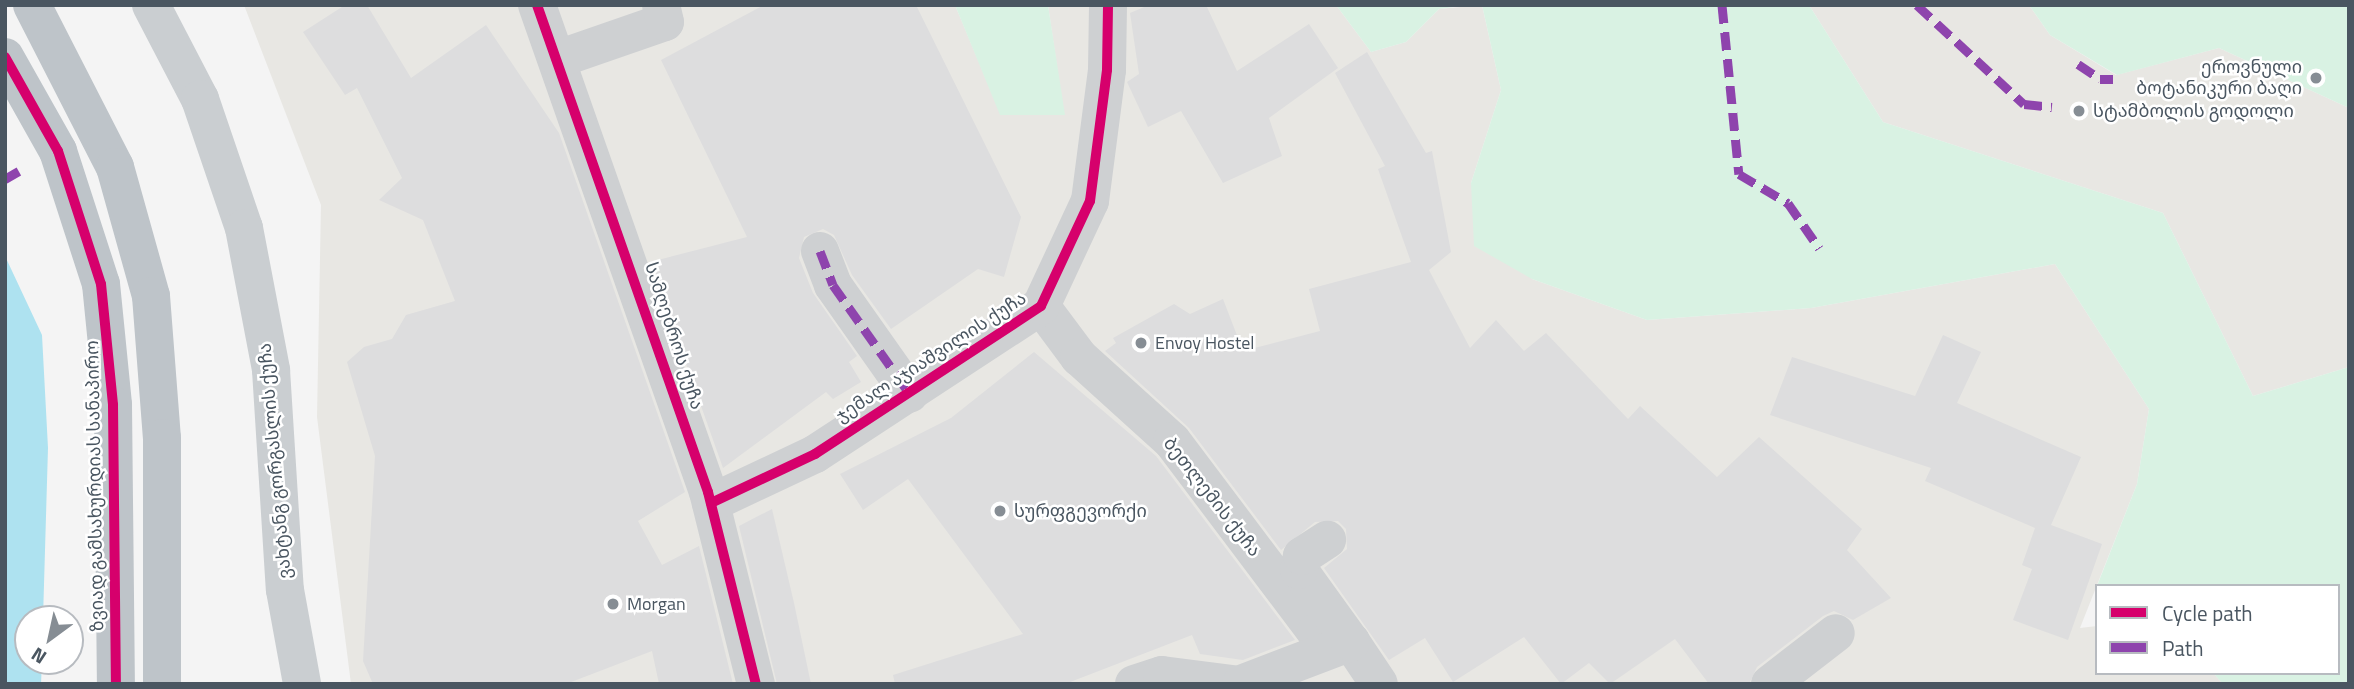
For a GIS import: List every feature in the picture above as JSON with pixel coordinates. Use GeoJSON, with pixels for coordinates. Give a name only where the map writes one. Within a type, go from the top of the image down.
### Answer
{"type":"FeatureCollection","features":[{"type":"Feature","properties":{"kind":"highway"},"geometry":{"type":"LineString","coordinates":[[32,5],[115,167],[151,296],[162,438],[162,684]]}},
{"type":"Feature","properties":{"kind":"highway","name":"ზვიად გამსახურდიას სანაპირო"},"geometry":{"type":"LineString","coordinates":[[5,57],[58,151],[101,284],[113,405],[116,684]]}},
{"type":"Feature","properties":{"kind":"main road","name":"ვახტანგ გორგასლის ქუჩა"},"geometry":{"type":"LineString","coordinates":[[151,5],[200,99],[244,228],[271,370],[285,590],[302,684]]}},
{"type":"Feature","properties":{"kind":"street","name":"სამღებროს ქუჩა"},"geometry":{"type":"LineString","coordinates":[[537,5],[711,503],[756,684]]}},
{"type":"Feature","properties":{"kind":"street","name":"ჯემალ აჯიაშვილის ქუჩა"},"geometry":{"type":"LineString","coordinates":[[711,503],[814,454],[1041,306],[1090,201],[1107,70],[1108,5]]}},
{"type":"Feature","properties":{"kind":"street"},"geometry":{"type":"LineString","coordinates":[[558,59],[669,15]]}},
{"type":"Feature","properties":{"kind":"street"},"geometry":{"type":"LineString","coordinates":[[820,251],[833,285],[909,394]]}},
{"type":"Feature","properties":{"kind":"street","name":"ბეთლემის ქუჩა"},"geometry":{"type":"LineString","coordinates":[[1041,306],[1079,357],[1172,441],[1316,632],[1351,642]]}},
{"type":"Feature","properties":{"kind":"street"},"geometry":{"type":"LineString","coordinates":[[1327,540],[1302,556],[1299,570],[1379,684]]}},
{"type":"Feature","properties":{"kind":"street"},"geometry":{"type":"LineString","coordinates":[[1770,684],[1836,633]]}},
{"type":"Feature","properties":{"kind":"street"},"geometry":{"type":"LineString","coordinates":[[1134,684],[1162,675],[1227,683],[1351,642]]}},
{"type":"Feature","properties":{"kind":"shaded area"},"geometry":{"type":"Polygon","coordinates":[[[244,5],[955,5],[1001,115],[1064,115],[1048,5],[1336,5],[1371,52],[1406,42],[1439,9],[1482,5],[1501,90],[1471,183],[1532,279],[1647,320],[1811,308],[2055,264],[2149,409],[2137,484],[2097,584],[2095,584],[2080,628],[2095,626],[2095,675],[2215,675],[2223,684],[351,684],[317,417],[321,205],[244,5]]]}},
{"type":"Feature","properties":{"kind":"shaded area"},"geometry":{"type":"Polygon","coordinates":[[[1809,5],[2029,5],[2050,35],[2116,75],[2219,48],[2349,108],[2349,367],[2253,396],[2163,213],[1883,122],[1809,5]]]}},
{"type":"Feature","properties":{"kind":"green space"},"geometry":{"type":"Polygon","coordinates":[[[955,5],[1048,5],[1065,115],[1000,115],[955,5]]]}},
{"type":"Feature","properties":{"kind":"green space"},"geometry":{"type":"Polygon","coordinates":[[[1336,5],[1468,5],[1439,9],[1406,42],[1371,52],[1336,5]]]}},
{"type":"Feature","properties":{"kind":"green space"},"geometry":{"type":"Polygon","coordinates":[[[1482,5],[1809,5],[1883,122],[2163,213],[2253,396],[2349,367],[2349,684],[2223,684],[2215,675],[2340,675],[2340,584],[2098,584],[2137,484],[2149,409],[2055,264],[1811,308],[1647,320],[1532,279],[1474,246],[1471,183],[1501,90],[1482,5]]]}},
{"type":"Feature","properties":{"kind":"green space"},"geometry":{"type":"Polygon","coordinates":[[[2029,5],[2349,5],[2349,108],[2219,48],[2117,75],[2050,35],[2029,5]]]}},
{"type":"Feature","properties":{"kind":"water"},"geometry":{"type":"Polygon","coordinates":[[[5,256],[42,335],[48,448],[43,605],[14,605],[14,675],[41,675],[41,684],[5,684],[5,256]]]}},
{"type":"Feature","properties":{"kind":"building"},"geometry":{"type":"Polygon","coordinates":[[[345,5],[367,5],[411,78],[486,25],[559,133],[685,492],[638,521],[662,565],[699,546],[733,684],[659,684],[652,651],[566,684],[373,684],[363,661],[375,456],[347,362],[364,347],[392,339],[406,315],[455,301],[423,220],[379,200],[402,178],[357,88],[345,95],[303,32],[345,5]]]}},
{"type":"Feature","properties":{"kind":"building"},"geometry":{"type":"Polygon","coordinates":[[[764,5],[916,5],[1021,217],[1004,277],[978,269],[891,329],[852,275],[834,235],[823,229],[804,237],[799,258],[813,293],[857,356],[849,362],[861,382],[833,399],[826,392],[723,468],[650,262],[747,237],[661,60],[764,5]]]}},
{"type":"Feature","properties":{"kind":"building"},"geometry":{"type":"Polygon","coordinates":[[[1149,5],[1206,5],[1237,71],[1309,24],[1338,68],[1269,118],[1282,156],[1223,183],[1181,111],[1148,127],[1127,82],[1139,74],[1130,13],[1149,5]]]}},
{"type":"Feature","properties":{"kind":"building"},"geometry":{"type":"Polygon","coordinates":[[[1367,52],[1426,153],[1432,151],[1451,252],[1429,270],[1470,348],[1496,320],[1524,351],[1546,333],[1628,419],[1640,406],[1717,477],[1759,437],[1862,529],[1847,550],[1891,598],[1853,620],[1834,611],[1823,616],[1757,667],[1749,684],[1709,684],[1675,639],[1610,684],[1589,663],[1561,684],[1524,637],[1453,682],[1425,638],[1389,660],[1324,568],[1347,549],[1346,529],[1338,521],[1315,522],[1281,550],[1189,428],[1105,351],[1116,343],[1113,338],[1174,304],[1190,314],[1223,299],[1243,351],[1320,331],[1309,289],[1411,262],[1378,169],[1385,166],[1335,73],[1367,52]]]}},
{"type":"Feature","properties":{"kind":"building"},"geometry":{"type":"Polygon","coordinates":[[[1943,335],[1981,352],[1957,403],[2081,457],[2051,525],[2102,544],[2068,640],[2013,620],[2032,569],[2022,565],[2035,528],[1925,481],[1931,468],[1770,415],[1792,357],[1915,396],[1943,335]]]}},
{"type":"Feature","properties":{"kind":"building"},"geometry":{"type":"Polygon","coordinates":[[[1034,352],[1156,456],[1295,640],[1243,660],[1200,654],[1192,635],[1065,684],[895,684],[893,675],[1023,634],[908,479],[863,510],[840,474],[951,418],[1034,352]]]}},
{"type":"Feature","properties":{"kind":"building"},"geometry":{"type":"Polygon","coordinates":[[[772,509],[811,684],[777,684],[739,526],[772,509]]]}},
{"type":"Feature","properties":{"kind":"marked path"},"geometry":{"type":"LineString","coordinates":[[1722,5],[1739,174],[1788,203],[1819,248]]}},
{"type":"Feature","properties":{"kind":"marked path"},"geometry":{"type":"LineString","coordinates":[[1917,5],[2024,104],[2052,107]]}},
{"type":"Feature","properties":{"kind":"marked path"},"geometry":{"type":"LineString","coordinates":[[2078,64],[2100,79],[2113,79]]}},
{"type":"Feature","properties":{"kind":"marked path"},"geometry":{"type":"LineString","coordinates":[[5,179],[19,171]]}},
{"type":"Feature","properties":{"kind":"marked path"},"geometry":{"type":"LineString","coordinates":[[820,251],[833,285],[910,394]]}},
{"type":"Feature","properties":{"kind":"cycle path"},"geometry":{"type":"LineString","coordinates":[[537,5],[708,492],[756,684]]}},
{"type":"Feature","properties":{"kind":"cycle path"},"geometry":{"type":"LineString","coordinates":[[711,503],[815,454],[1041,306],[1090,201],[1107,70],[1108,5]]}},
{"type":"Feature","properties":{"kind":"cycle path"},"geometry":{"type":"LineString","coordinates":[[5,57],[58,151],[101,284],[113,405],[116,684]]}},
{"type":"Feature","properties":{"kind":"place","name":"ეროვნული ბოტანიკური ბაღი"},"geometry":{"type":"Point","coordinates":[2316,78]}},
{"type":"Feature","properties":{"kind":"place","name":"სტამბოლის გოდოლი"},"geometry":{"type":"Point","coordinates":[2079,111]}},
{"type":"Feature","properties":{"kind":"place","name":"Envoy Hostel"},"geometry":{"type":"Point","coordinates":[1141,343]}},
{"type":"Feature","properties":{"kind":"place","name":"სურფგევორქი"},"geometry":{"type":"Point","coordinates":[1000,511]}},
{"type":"Feature","properties":{"kind":"place","name":"Morgan"},"geometry":{"type":"Point","coordinates":[613,604]}}]}
